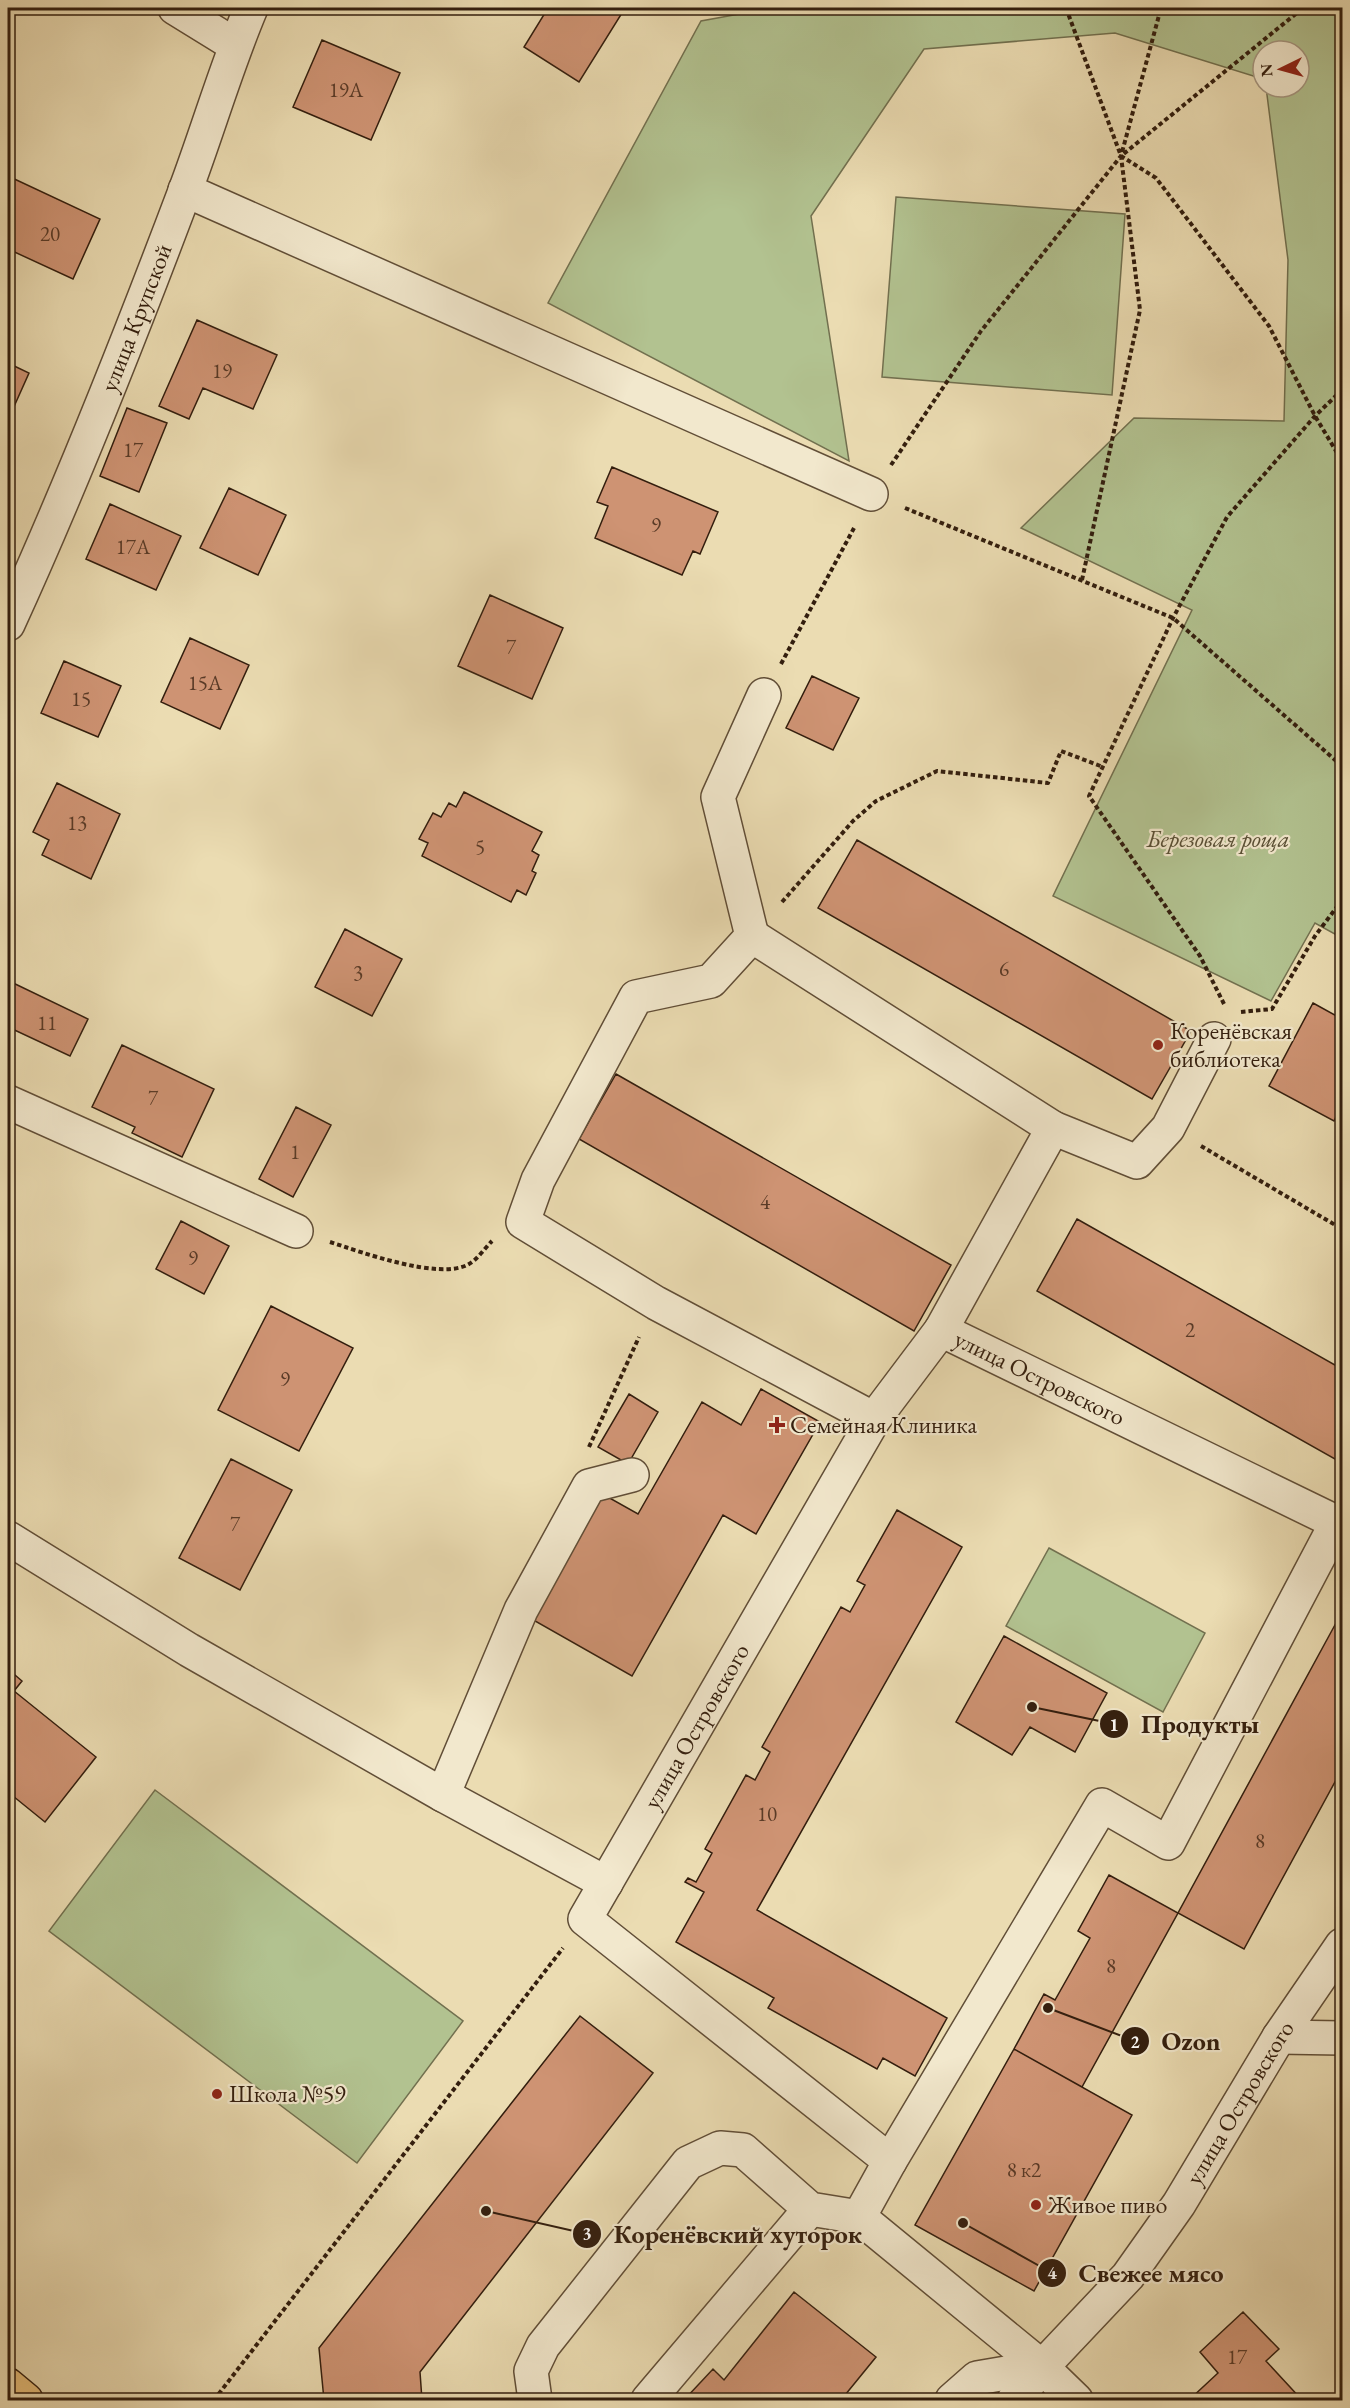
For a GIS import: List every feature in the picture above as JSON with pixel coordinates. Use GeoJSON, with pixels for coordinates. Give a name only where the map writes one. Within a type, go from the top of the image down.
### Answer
{"type":"FeatureCollection","features":[{"type":"Feature","properties":{"kind":"main road"},"geometry":{"type":"LineString","coordinates":[[8,2385],[26,2400]]}},
{"type":"Feature","properties":{"kind":"street"},"geometry":{"type":"LineString","coordinates":[[175,8],[235,45]]}},
{"type":"Feature","properties":{"kind":"street","name":"улица Крупской"},"geometry":{"type":"LineString","coordinates":[[8,624],[52,526],[185,190],[235,45],[251,8]]}},
{"type":"Feature","properties":{"kind":"street"},"geometry":{"type":"LineString","coordinates":[[185,190],[871,494]]}},
{"type":"Feature","properties":{"kind":"street"},"geometry":{"type":"LineString","coordinates":[[764,695],[718,796],[752,936],[1053,1128],[1137,1162],[1168,1128],[1221,1026]]}},
{"type":"Feature","properties":{"kind":"street"},"geometry":{"type":"LineString","coordinates":[[752,936],[711,981],[636,997],[538,1180],[523,1222],[656,1303],[874,1419]]}},
{"type":"Feature","properties":{"kind":"street"},"geometry":{"type":"LineString","coordinates":[[8,1102],[296,1230]]}},
{"type":"Feature","properties":{"kind":"street"},"geometry":{"type":"LineString","coordinates":[[941,1330],[1053,1128]]}},
{"type":"Feature","properties":{"kind":"street","name":"улица Островского"},"geometry":{"type":"LineString","coordinates":[[585,1918],[874,1419],[941,1330],[1340,1524]]}},
{"type":"Feature","properties":{"kind":"street"},"geometry":{"type":"LineString","coordinates":[[443,1795],[521,1610],[589,1486],[632,1475]]}},
{"type":"Feature","properties":{"kind":"street"},"geometry":{"type":"LineString","coordinates":[[859,2217],[1102,1805],[1168,1843],[1340,1524]]}},
{"type":"Feature","properties":{"kind":"street"},"geometry":{"type":"LineString","coordinates":[[8,1538],[189,1650],[443,1795],[606,1883]]}},
{"type":"Feature","properties":{"kind":"street"},"geometry":{"type":"LineString","coordinates":[[585,1918],[890,2161]]}},
{"type":"Feature","properties":{"kind":"street","name":"улица Островского"},"geometry":{"type":"LineString","coordinates":[[1014,2400],[1128,2276],[1179,2204],[1279,2037],[1342,1945]]}},
{"type":"Feature","properties":{"kind":"street"},"geometry":{"type":"LineString","coordinates":[[1279,2037],[1342,2038]]}},
{"type":"Feature","properties":{"kind":"street"},"geometry":{"type":"LineString","coordinates":[[535,2400],[531,2371],[543,2346],[688,2163],[720,2148],[743,2150],[810,2209],[859,2217],[1042,2367],[1076,2400]]}},
{"type":"Feature","properties":{"kind":"street"},"geometry":{"type":"LineString","coordinates":[[648,2400],[810,2209]]}},
{"type":"Feature","properties":{"kind":"street"},"geometry":{"type":"LineString","coordinates":[[952,2400],[977,2378],[1042,2367]]}},
{"type":"Feature","properties":{"kind":"path"},"geometry":{"type":"LineString","coordinates":[[1066,8],[1121,156],[1140,310],[1082,580]]}},
{"type":"Feature","properties":{"kind":"path"},"geometry":{"type":"LineString","coordinates":[[1121,156],[1161,8]]}},
{"type":"Feature","properties":{"kind":"path"},"geometry":{"type":"LineString","coordinates":[[764,695],[823,589],[871,494],[981,331],[1121,156],[1303,8]]}},
{"type":"Feature","properties":{"kind":"path"},"geometry":{"type":"LineString","coordinates":[[1121,156],[1156,178],[1269,326],[1315,416],[1342,461]]}},
{"type":"Feature","properties":{"kind":"path"},"geometry":{"type":"LineString","coordinates":[[1342,390],[1315,416],[1227,518],[1173,618],[1089,796],[1200,956],[1221,1026],[1272,1009],[1315,936],[1342,900]]}},
{"type":"Feature","properties":{"kind":"path"},"geometry":{"type":"LineString","coordinates":[[871,494],[1173,618],[1342,766]]}},
{"type":"Feature","properties":{"kind":"path"},"geometry":{"type":"LineString","coordinates":[[752,936],[853,821],[876,801],[937,771],[1048,783],[1061,751],[1103,767]]}},
{"type":"Feature","properties":{"kind":"path"},"geometry":{"type":"LineString","coordinates":[[1168,1128],[1342,1229]]}},
{"type":"Feature","properties":{"kind":"path"},"geometry":{"type":"LineString","coordinates":[[296,1230],[387,1261],[437,1269],[469,1264],[498,1234],[523,1222]]}},
{"type":"Feature","properties":{"kind":"path"},"geometry":{"type":"LineString","coordinates":[[580,1504],[590,1440],[656,1303]]}},
{"type":"Feature","properties":{"kind":"path"},"geometry":{"type":"LineString","coordinates":[[214,2400],[585,1918]]}},
{"type":"Feature","properties":{"kind":"green space","name":"Березовая роща"},"geometry":{"type":"Polygon","coordinates":[[[772,8],[1342,8],[1342,938],[1315,923],[1271,1001],[1053,896],[1192,610],[1021,528],[1134,418],[1284,421],[1288,260],[1268,99],[1311,99],[1311,39],[1251,39],[1251,75],[1115,33],[924,49],[811,216],[849,461],[548,303],[701,21],[772,8]]]}},
{"type":"Feature","properties":{"kind":"green space"},"geometry":{"type":"Polygon","coordinates":[[[896,197],[1125,214],[1112,395],[882,377],[896,197]]]}},
{"type":"Feature","properties":{"kind":"green space"},"geometry":{"type":"Polygon","coordinates":[[[1049,1548],[1205,1633],[1163,1712],[1006,1626],[1049,1548]]]}},
{"type":"Feature","properties":{"kind":"green space"},"geometry":{"type":"Polygon","coordinates":[[[155,1790],[463,2021],[357,2163],[49,1931],[155,1790]]]}},
{"type":"Feature","properties":{"kind":"building"},"geometry":{"type":"Polygon","coordinates":[[[548,8],[614,8],[622,13],[579,82],[524,47],[548,8]]]}},
{"type":"Feature","properties":{"kind":"building"},"geometry":{"type":"Polygon","coordinates":[[[322,40],[400,73],[371,140],[293,107],[322,40]]]}},
{"type":"Feature","properties":{"kind":"building"},"geometry":{"type":"Polygon","coordinates":[[[8,176],[100,219],[73,279],[8,249],[8,176]]]}},
{"type":"Feature","properties":{"kind":"building"},"geometry":{"type":"Polygon","coordinates":[[[197,320],[277,355],[253,409],[203,388],[189,419],[159,406],[197,320]]]}},
{"type":"Feature","properties":{"kind":"building"},"geometry":{"type":"Polygon","coordinates":[[[8,363],[29,373],[8,420],[8,363]]]}},
{"type":"Feature","properties":{"kind":"building"},"geometry":{"type":"Polygon","coordinates":[[[127,408],[167,423],[139,492],[100,476],[127,408]]]}},
{"type":"Feature","properties":{"kind":"building"},"geometry":{"type":"Polygon","coordinates":[[[612,467],[718,512],[700,554],[693,551],[682,575],[595,538],[608,506],[597,502],[612,467]]]}},
{"type":"Feature","properties":{"kind":"building"},"geometry":{"type":"Polygon","coordinates":[[[229,488],[286,515],[258,575],[200,548],[229,488]]]}},
{"type":"Feature","properties":{"kind":"building"},"geometry":{"type":"Polygon","coordinates":[[[110,504],[181,536],[156,590],[86,559],[110,504]]]}},
{"type":"Feature","properties":{"kind":"building"},"geometry":{"type":"Polygon","coordinates":[[[490,595],[563,628],[532,699],[458,666],[490,595]]]}},
{"type":"Feature","properties":{"kind":"building"},"geometry":{"type":"Polygon","coordinates":[[[190,638],[249,665],[220,729],[161,702],[190,638]]]}},
{"type":"Feature","properties":{"kind":"building"},"geometry":{"type":"Polygon","coordinates":[[[64,661],[121,686],[98,737],[41,713],[64,661]]]}},
{"type":"Feature","properties":{"kind":"building"},"geometry":{"type":"Polygon","coordinates":[[[812,676],[859,698],[833,750],[786,728],[812,676]]]}},
{"type":"Feature","properties":{"kind":"building"},"geometry":{"type":"Polygon","coordinates":[[[57,783],[120,814],[91,879],[42,855],[49,840],[33,832],[57,783]]]}},
{"type":"Feature","properties":{"kind":"building"},"geometry":{"type":"Polygon","coordinates":[[[464,792],[542,832],[532,851],[539,855],[532,871],[536,873],[526,895],[517,890],[511,902],[422,856],[428,843],[419,839],[433,813],[441,817],[449,803],[456,807],[464,792]]]}},
{"type":"Feature","properties":{"kind":"building"},"geometry":{"type":"Polygon","coordinates":[[[857,840],[1191,1031],[1152,1099],[818,908],[857,840]]]}},
{"type":"Feature","properties":{"kind":"building"},"geometry":{"type":"Polygon","coordinates":[[[345,929],[402,959],[372,1016],[315,987],[345,929]]]}},
{"type":"Feature","properties":{"kind":"building"},"geometry":{"type":"Polygon","coordinates":[[[9,981],[88,1019],[70,1056],[8,1027],[9,981]]]}},
{"type":"Feature","properties":{"kind":"building"},"geometry":{"type":"Polygon","coordinates":[[[1313,1003],[1342,1019],[1342,1104],[1334,1121],[1269,1086],[1313,1003]]]}},
{"type":"Feature","properties":{"kind":"building"},"geometry":{"type":"Polygon","coordinates":[[[122,1045],[214,1089],[182,1157],[132,1133],[135,1127],[92,1107],[122,1045]]]}},
{"type":"Feature","properties":{"kind":"building"},"geometry":{"type":"Polygon","coordinates":[[[616,1074],[951,1265],[914,1331],[579,1139],[616,1074]]]}},
{"type":"Feature","properties":{"kind":"building"},"geometry":{"type":"Polygon","coordinates":[[[296,1107],[331,1125],[293,1197],[259,1179],[296,1107]]]}},
{"type":"Feature","properties":{"kind":"building"},"geometry":{"type":"Polygon","coordinates":[[[1077,1219],[1342,1369],[1342,1463],[1037,1291],[1077,1219]]]}},
{"type":"Feature","properties":{"kind":"building"},"geometry":{"type":"Polygon","coordinates":[[[181,1221],[229,1246],[204,1294],[156,1269],[181,1221]]]}},
{"type":"Feature","properties":{"kind":"building"},"geometry":{"type":"Polygon","coordinates":[[[271,1306],[353,1348],[299,1451],[218,1410],[271,1306]]]}},
{"type":"Feature","properties":{"kind":"building"},"geometry":{"type":"Polygon","coordinates":[[[761,1389],[820,1422],[756,1534],[723,1515],[632,1676],[528,1617],[599,1492],[638,1514],[702,1402],[741,1425],[761,1389]]]}},
{"type":"Feature","properties":{"kind":"building"},"geometry":{"type":"Polygon","coordinates":[[[629,1394],[658,1412],[628,1464],[598,1447],[629,1394]]]}},
{"type":"Feature","properties":{"kind":"building"},"geometry":{"type":"Polygon","coordinates":[[[231,1459],[292,1490],[240,1590],[179,1558],[231,1459]]]}},
{"type":"Feature","properties":{"kind":"building"},"geometry":{"type":"Polygon","coordinates":[[[897,1510],[962,1547],[757,1910],[947,2018],[915,2076],[883,2058],[877,2069],[768,2008],[774,1998],[676,1942],[704,1892],[685,1882],[688,1878],[696,1882],[712,1853],[705,1849],[746,1775],[755,1780],[770,1752],[762,1747],[841,1607],[850,1612],[865,1585],[857,1581],[897,1510]]]}},
{"type":"Feature","properties":{"kind":"building"},"geometry":{"type":"Polygon","coordinates":[[[1342,1612],[1342,1769],[1244,1949],[1178,1913],[1342,1612]]]}},
{"type":"Feature","properties":{"kind":"building"},"geometry":{"type":"Polygon","coordinates":[[[1004,1636],[1107,1693],[1075,1752],[1030,1727],[1012,1755],[956,1722],[1004,1636]]]}},
{"type":"Feature","properties":{"kind":"building"},"geometry":{"type":"Polygon","coordinates":[[[8,1669],[22,1681],[14,1691],[96,1757],[45,1822],[8,1792],[8,1669]]]}},
{"type":"Feature","properties":{"kind":"building"},"geometry":{"type":"Polygon","coordinates":[[[1109,1875],[1178,1913],[1082,2087],[1014,2049],[1044,1994],[1055,2000],[1090,1938],[1078,1931],[1109,1875]]]}},
{"type":"Feature","properties":{"kind":"building"},"geometry":{"type":"Polygon","coordinates":[[[580,2016],[653,2073],[420,2372],[422,2400],[324,2400],[319,2348],[580,2016]]]}},
{"type":"Feature","properties":{"kind":"building"},"geometry":{"type":"Polygon","coordinates":[[[1014,2049],[1132,2115],[1034,2291],[915,2225],[1014,2049]]]}},
{"type":"Feature","properties":{"kind":"building"},"geometry":{"type":"Polygon","coordinates":[[[794,2292],[876,2357],[841,2400],[684,2400],[713,2369],[724,2380],[794,2292]]]}},
{"type":"Feature","properties":{"kind":"building"},"geometry":{"type":"Polygon","coordinates":[[[1243,2312],[1279,2349],[1266,2361],[1302,2400],[1189,2400],[1218,2373],[1200,2352],[1243,2312]]]}},
{"type":"Feature","properties":{"kind":"place","name":"Коренёвская библиотека"},"geometry":{"type":"Point","coordinates":[1158,1045]}},
{"type":"Feature","properties":{"kind":"place","name":"Семейная Клиника"},"geometry":{"type":"Point","coordinates":[777,1425]}},
{"type":"Feature","properties":{"kind":"place","name":"Продукты"},"geometry":{"type":"Point","coordinates":[1032,1707]}},
{"type":"Feature","properties":{"kind":"place","name":"Ozon"},"geometry":{"type":"Point","coordinates":[1048,2008]}},
{"type":"Feature","properties":{"kind":"place","name":"Школа №59"},"geometry":{"type":"Point","coordinates":[217,2094]}},
{"type":"Feature","properties":{"kind":"place","name":"Живое пиво"},"geometry":{"type":"Point","coordinates":[1036,2205]}},
{"type":"Feature","properties":{"kind":"place","name":"Коренёвский хуторок"},"geometry":{"type":"Point","coordinates":[486,2211]}},
{"type":"Feature","properties":{"kind":"place","name":"Свежее мясо"},"geometry":{"type":"Point","coordinates":[963,2223]}}]}
